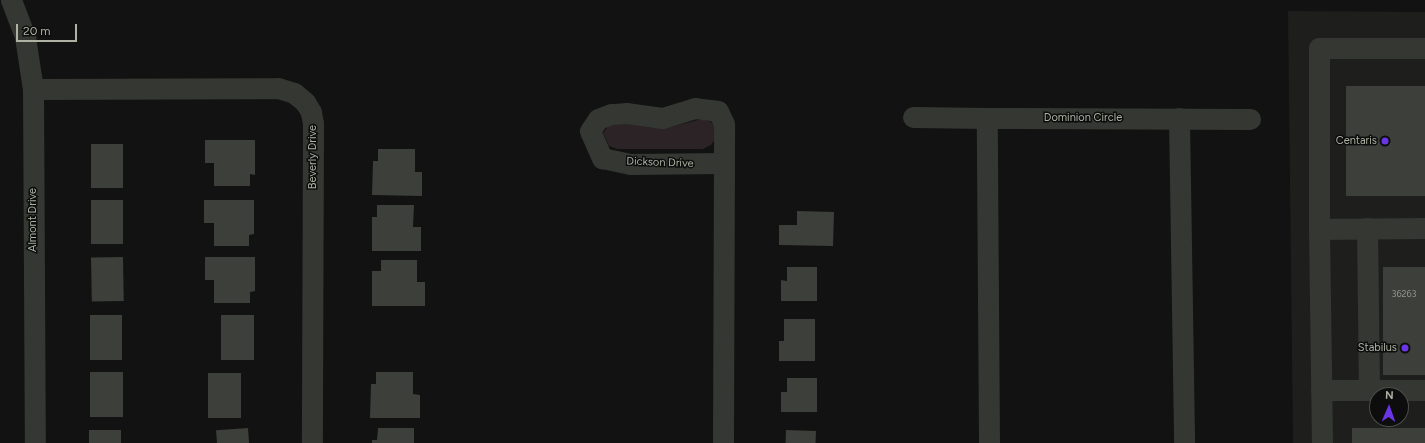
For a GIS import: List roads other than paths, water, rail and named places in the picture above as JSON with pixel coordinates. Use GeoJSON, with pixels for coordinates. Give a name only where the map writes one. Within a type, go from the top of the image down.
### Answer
{"type":"FeatureCollection","features":[{"type":"Feature","properties":{"kind":"street","name":"Almont Drive"},"geometry":{"type":"LineString","coordinates":[[11,0],[25,37],[33,89],[35,443]]}},
{"type":"Feature","properties":{"kind":"street"},"geometry":{"type":"LineString","coordinates":[[1322,443],[1319,229],[1319,48],[1425,48]]}},
{"type":"Feature","properties":{"kind":"street","name":"Beverly Drive"},"geometry":{"type":"LineString","coordinates":[[33,89],[278,88],[294,93],[305,102],[311,112],[313,123],[312,443]]}},
{"type":"Feature","properties":{"kind":"street","name":"Dickson Drive"},"geometry":{"type":"LineString","coordinates":[[723,443],[724,163],[724,124],[718,110],[695,108],[662,118],[627,113],[611,114],[598,118],[590,131],[602,158],[630,164],[724,163]]}},
{"type":"Feature","properties":{"kind":"street","name":"Dominion Circle"},"geometry":{"type":"LineString","coordinates":[[913,117],[1250,119]]}},
{"type":"Feature","properties":{"kind":"street"},"geometry":{"type":"LineString","coordinates":[[987,118],[989,443]]}},
{"type":"Feature","properties":{"kind":"street"},"geometry":{"type":"LineString","coordinates":[[1179,118],[1184,443]]}},
{"type":"Feature","properties":{"kind":"street"},"geometry":{"type":"LineString","coordinates":[[1321,390],[1369,390],[1367,228]]}},
{"type":"Feature","properties":{"kind":"street"},"geometry":{"type":"LineString","coordinates":[[1319,229],[1425,228]]}},
{"type":"Feature","properties":{"kind":"street"},"geometry":{"type":"LineString","coordinates":[[1409,390],[1425,390]]}},
{"type":"Feature","properties":{"kind":"place","name":"Centaris"},"geometry":{"type":"Point","coordinates":[1385,141]}},
{"type":"Feature","properties":{"kind":"place","name":"Stabilus"},"geometry":{"type":"Point","coordinates":[1405,348]}}]}
